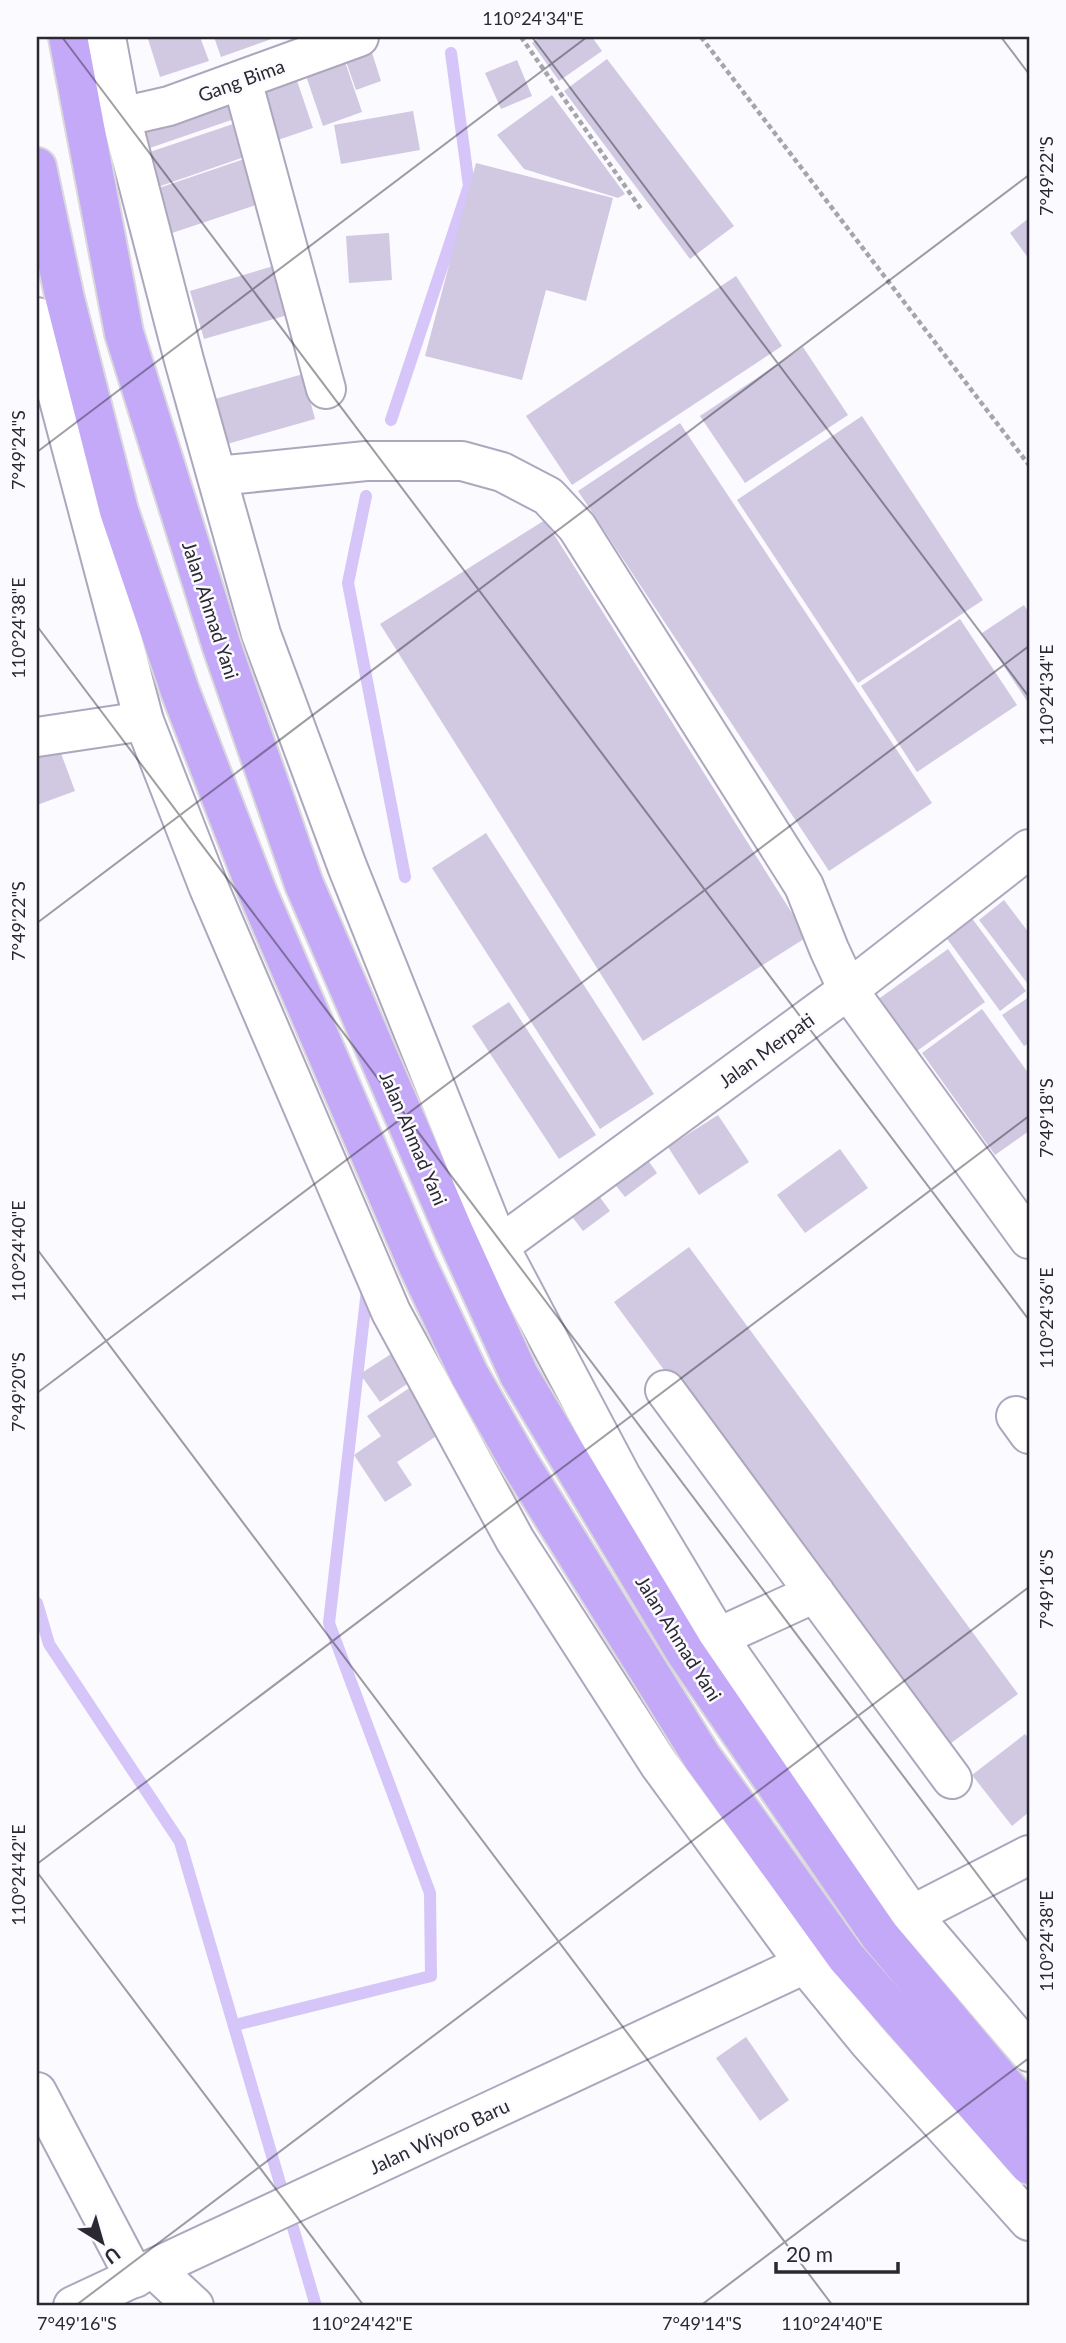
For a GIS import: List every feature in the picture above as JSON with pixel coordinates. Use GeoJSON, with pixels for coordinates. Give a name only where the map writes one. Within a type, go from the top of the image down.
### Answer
{"type":"FeatureCollection","features":[{"type":"Feature","properties":{"kind":"highway","name":"Jalan Ahmad Yani"},"geometry":{"type":"LineString","coordinates":[[68,37],[124,333],[222,646],[303,884],[519,1375],[702,1645],[879,1935],[1029,2114]]}},
{"type":"Feature","properties":{"kind":"highway"},"geometry":{"type":"LineString","coordinates":[[37,167],[65,299],[120,511],[180,691],[262,904],[418,1266],[469,1374],[519,1462],[702,1758],[846,1957],[1029,2165]]}},
{"type":"Feature","properties":{"kind":"street"},"geometry":{"type":"LineString","coordinates":[[106,37],[121,117],[265,647],[346,866],[499,1246],[621,1476],[702,1645],[912,1915],[1029,2052]]}},
{"type":"Feature","properties":{"kind":"street","name":"Gang Bima"},"geometry":{"type":"LineString","coordinates":[[121,117],[169,106],[359,37]]}},
{"type":"Feature","properties":{"kind":"street"},"geometry":{"type":"LineString","coordinates":[[242,80],[326,390]]}},
{"type":"Feature","properties":{"kind":"street"},"geometry":{"type":"LineString","coordinates":[[37,317],[144,721],[209,888],[391,1312],[515,1540],[659,1764],[805,1964],[868,2041],[1029,2221]]}},
{"type":"Feature","properties":{"kind":"street"},"geometry":{"type":"LineString","coordinates":[[217,476],[366,461],[462,461],[502,472],[548,496],[577,527],[804,886],[848,990],[1029,1239]]}},
{"type":"Feature","properties":{"kind":"street"},"geometry":{"type":"LineString","coordinates":[[37,737],[144,721]]}},
{"type":"Feature","properties":{"kind":"street","name":"Jalan Merpati"},"geometry":{"type":"LineString","coordinates":[[499,1246],[848,990],[1029,849]]}},
{"type":"Feature","properties":{"kind":"street"},"geometry":{"type":"LineString","coordinates":[[665,1390],[952,1779]]}},
{"type":"Feature","properties":{"kind":"street"},"geometry":{"type":"LineString","coordinates":[[702,1645],[815,1593]]}},
{"type":"Feature","properties":{"kind":"street"},"geometry":{"type":"LineString","coordinates":[[912,1915],[1029,1855]]}},
{"type":"Feature","properties":{"kind":"street","name":"Jalan Wiyoro Baru"},"geometry":{"type":"LineString","coordinates":[[73,2306],[805,1964]]}},
{"type":"Feature","properties":{"kind":"street"},"geometry":{"type":"LineString","coordinates":[[37,2092],[144,2274],[194,2306]]}},
{"type":"Feature","properties":{"kind":"path"},"geometry":{"type":"LineString","coordinates":[[522,37],[641,209]]}},
{"type":"Feature","properties":{"kind":"path"},"geometry":{"type":"LineString","coordinates":[[701,37],[1029,465]]}},
{"type":"Feature","properties":{"kind":"building"},"geometry":{"type":"Polygon","coordinates":[[[200,37],[209,61],[160,77],[148,39],[200,37]]]}},
{"type":"Feature","properties":{"kind":"building"},"geometry":{"type":"Polygon","coordinates":[[[214,37],[277,37],[221,57],[214,37]]]}},
{"type":"Feature","properties":{"kind":"building"},"geometry":{"type":"Polygon","coordinates":[[[367,37],[381,81],[356,90],[341,47],[367,37]]]}},
{"type":"Feature","properties":{"kind":"building"},"geometry":{"type":"Polygon","coordinates":[[[540,37],[592,37],[602,51],[559,81],[532,43],[540,37]]]}},
{"type":"Feature","properties":{"kind":"building"},"geometry":{"type":"Polygon","coordinates":[[[340,47],[362,112],[323,126],[301,61],[340,47]]]}},
{"type":"Feature","properties":{"kind":"building"},"geometry":{"type":"Polygon","coordinates":[[[607,59],[734,226],[690,259],[564,91],[607,59]]]}},
{"type":"Feature","properties":{"kind":"building"},"geometry":{"type":"Polygon","coordinates":[[[517,60],[532,96],[501,109],[485,73],[517,60]]]}},
{"type":"Feature","properties":{"kind":"building"},"geometry":{"type":"Polygon","coordinates":[[[293,69],[313,128],[275,141],[254,82],[293,69]]]}},
{"type":"Feature","properties":{"kind":"building"},"geometry":{"type":"Polygon","coordinates":[[[235,92],[243,116],[141,151],[133,127],[235,92]]]}},
{"type":"Feature","properties":{"kind":"building"},"geometry":{"type":"Polygon","coordinates":[[[552,95],[625,194],[618,198],[524,169],[497,135],[552,95]]]}},
{"type":"Feature","properties":{"kind":"building"},"geometry":{"type":"Polygon","coordinates":[[[413,111],[420,150],[341,164],[334,125],[413,111]]]}},
{"type":"Feature","properties":{"kind":"building"},"geometry":{"type":"Polygon","coordinates":[[[242,121],[253,154],[149,190],[138,156],[242,121]]]}},
{"type":"Feature","properties":{"kind":"building"},"geometry":{"type":"Polygon","coordinates":[[[256,155],[271,200],[166,235],[150,191],[256,155]]]}},
{"type":"Feature","properties":{"kind":"building"},"geometry":{"type":"Polygon","coordinates":[[[476,163],[613,198],[586,301],[546,290],[522,380],[425,356],[476,163]]]}},
{"type":"Feature","properties":{"kind":"building"},"geometry":{"type":"Polygon","coordinates":[[[1029,218],[1029,259],[1010,233],[1029,218]]]}},
{"type":"Feature","properties":{"kind":"building"},"geometry":{"type":"Polygon","coordinates":[[[389,233],[392,280],[349,283],[346,236],[389,233]]]}},
{"type":"Feature","properties":{"kind":"building"},"geometry":{"type":"Polygon","coordinates":[[[277,265],[291,314],[204,339],[190,291],[277,265]]]}},
{"type":"Feature","properties":{"kind":"building"},"geometry":{"type":"Polygon","coordinates":[[[736,276],[782,346],[572,485],[526,416],[736,276]]]}},
{"type":"Feature","properties":{"kind":"building"},"geometry":{"type":"Polygon","coordinates":[[[803,347],[848,415],[745,483],[700,416],[803,347]]]}},
{"type":"Feature","properties":{"kind":"building"},"geometry":{"type":"Polygon","coordinates":[[[303,374],[315,419],[227,444],[215,399],[303,374]]]}},
{"type":"Feature","properties":{"kind":"building"},"geometry":{"type":"Polygon","coordinates":[[[862,416],[983,600],[858,683],[737,500],[862,416]]]}},
{"type":"Feature","properties":{"kind":"building"},"geometry":{"type":"Polygon","coordinates":[[[680,423],[932,803],[829,871],[578,491],[680,423]]]}},
{"type":"Feature","properties":{"kind":"building"},"geometry":{"type":"Polygon","coordinates":[[[545,520],[807,937],[643,1041],[380,624],[545,520]]]}},
{"type":"Feature","properties":{"kind":"building"},"geometry":{"type":"Polygon","coordinates":[[[1024,605],[1029,613],[1029,704],[982,633],[1024,605]]]}},
{"type":"Feature","properties":{"kind":"building"},"geometry":{"type":"Polygon","coordinates":[[[960,619],[1017,705],[917,772],[861,686],[960,619]]]}},
{"type":"Feature","properties":{"kind":"building"},"geometry":{"type":"Polygon","coordinates":[[[56,740],[75,791],[37,805],[37,747],[56,740]]]}},
{"type":"Feature","properties":{"kind":"building"},"geometry":{"type":"Polygon","coordinates":[[[486,833],[654,1094],[600,1129],[432,868],[486,833]]]}},
{"type":"Feature","properties":{"kind":"building"},"geometry":{"type":"Polygon","coordinates":[[[1004,900],[1029,933],[1027,983],[979,920],[1004,900]]]}},
{"type":"Feature","properties":{"kind":"building"},"geometry":{"type":"Polygon","coordinates":[[[971,917],[1026,991],[1000,1011],[945,936],[971,917]]]}},
{"type":"Feature","properties":{"kind":"building"},"geometry":{"type":"Polygon","coordinates":[[[948,949],[985,1002],[910,1056],[873,1003],[948,949]]]}},
{"type":"Feature","properties":{"kind":"building"},"geometry":{"type":"Polygon","coordinates":[[[1029,997],[1029,1043],[1024,1046],[1002,1015],[1029,997]]]}},
{"type":"Feature","properties":{"kind":"building"},"geometry":{"type":"Polygon","coordinates":[[[509,1002],[596,1135],[559,1159],[472,1026],[509,1002]]]}},
{"type":"Feature","properties":{"kind":"building"},"geometry":{"type":"Polygon","coordinates":[[[982,1009],[1029,1074],[1029,1131],[995,1155],[922,1053],[982,1009]]]}},
{"type":"Feature","properties":{"kind":"building"},"geometry":{"type":"Polygon","coordinates":[[[718,1115],[749,1162],[699,1195],[668,1147],[718,1115]]]}},
{"type":"Feature","properties":{"kind":"building"},"geometry":{"type":"Polygon","coordinates":[[[840,1149],[868,1188],[805,1233],[777,1195],[840,1149]]]}},
{"type":"Feature","properties":{"kind":"building"},"geometry":{"type":"Polygon","coordinates":[[[642,1152],[657,1173],[625,1197],[609,1177],[642,1152]]]}},
{"type":"Feature","properties":{"kind":"building"},"geometry":{"type":"Polygon","coordinates":[[[594,1189],[610,1211],[583,1231],[567,1210],[594,1189]]]}},
{"type":"Feature","properties":{"kind":"building"},"geometry":{"type":"Polygon","coordinates":[[[689,1247],[1018,1694],[943,1749],[614,1302],[689,1247]]]}},
{"type":"Feature","properties":{"kind":"building"},"geometry":{"type":"Polygon","coordinates":[[[391,1354],[410,1382],[380,1402],[360,1374],[391,1354]]]}},
{"type":"Feature","properties":{"kind":"building"},"geometry":{"type":"Polygon","coordinates":[[[414,1385],[444,1431],[397,1462],[412,1485],[385,1502],[354,1455],[381,1436],[367,1416],[414,1385]]]}},
{"type":"Feature","properties":{"kind":"building"},"geometry":{"type":"Polygon","coordinates":[[[1025,1734],[1029,1739],[1029,1812],[1012,1826],[972,1775],[1025,1734]]]}},
{"type":"Feature","properties":{"kind":"building"},"geometry":{"type":"Polygon","coordinates":[[[746,2037],[789,2100],[760,2121],[716,2058],[746,2037]]]}},
{"type":"Feature","properties":{"kind":"waterway"},"geometry":{"type":"LineString","coordinates":[[391,420],[469,186],[451,53]]}},
{"type":"Feature","properties":{"kind":"waterway"},"geometry":{"type":"LineString","coordinates":[[366,496],[348,583],[405,877]]}},
{"type":"Feature","properties":{"kind":"waterway"},"geometry":{"type":"LineString","coordinates":[[235,2025],[431,1976],[430,1893],[329,1623],[367,1290]]}},
{"type":"Feature","properties":{"kind":"waterway"},"geometry":{"type":"LineString","coordinates":[[37,1603],[49,1644],[180,1842],[316,2306]]}}]}
